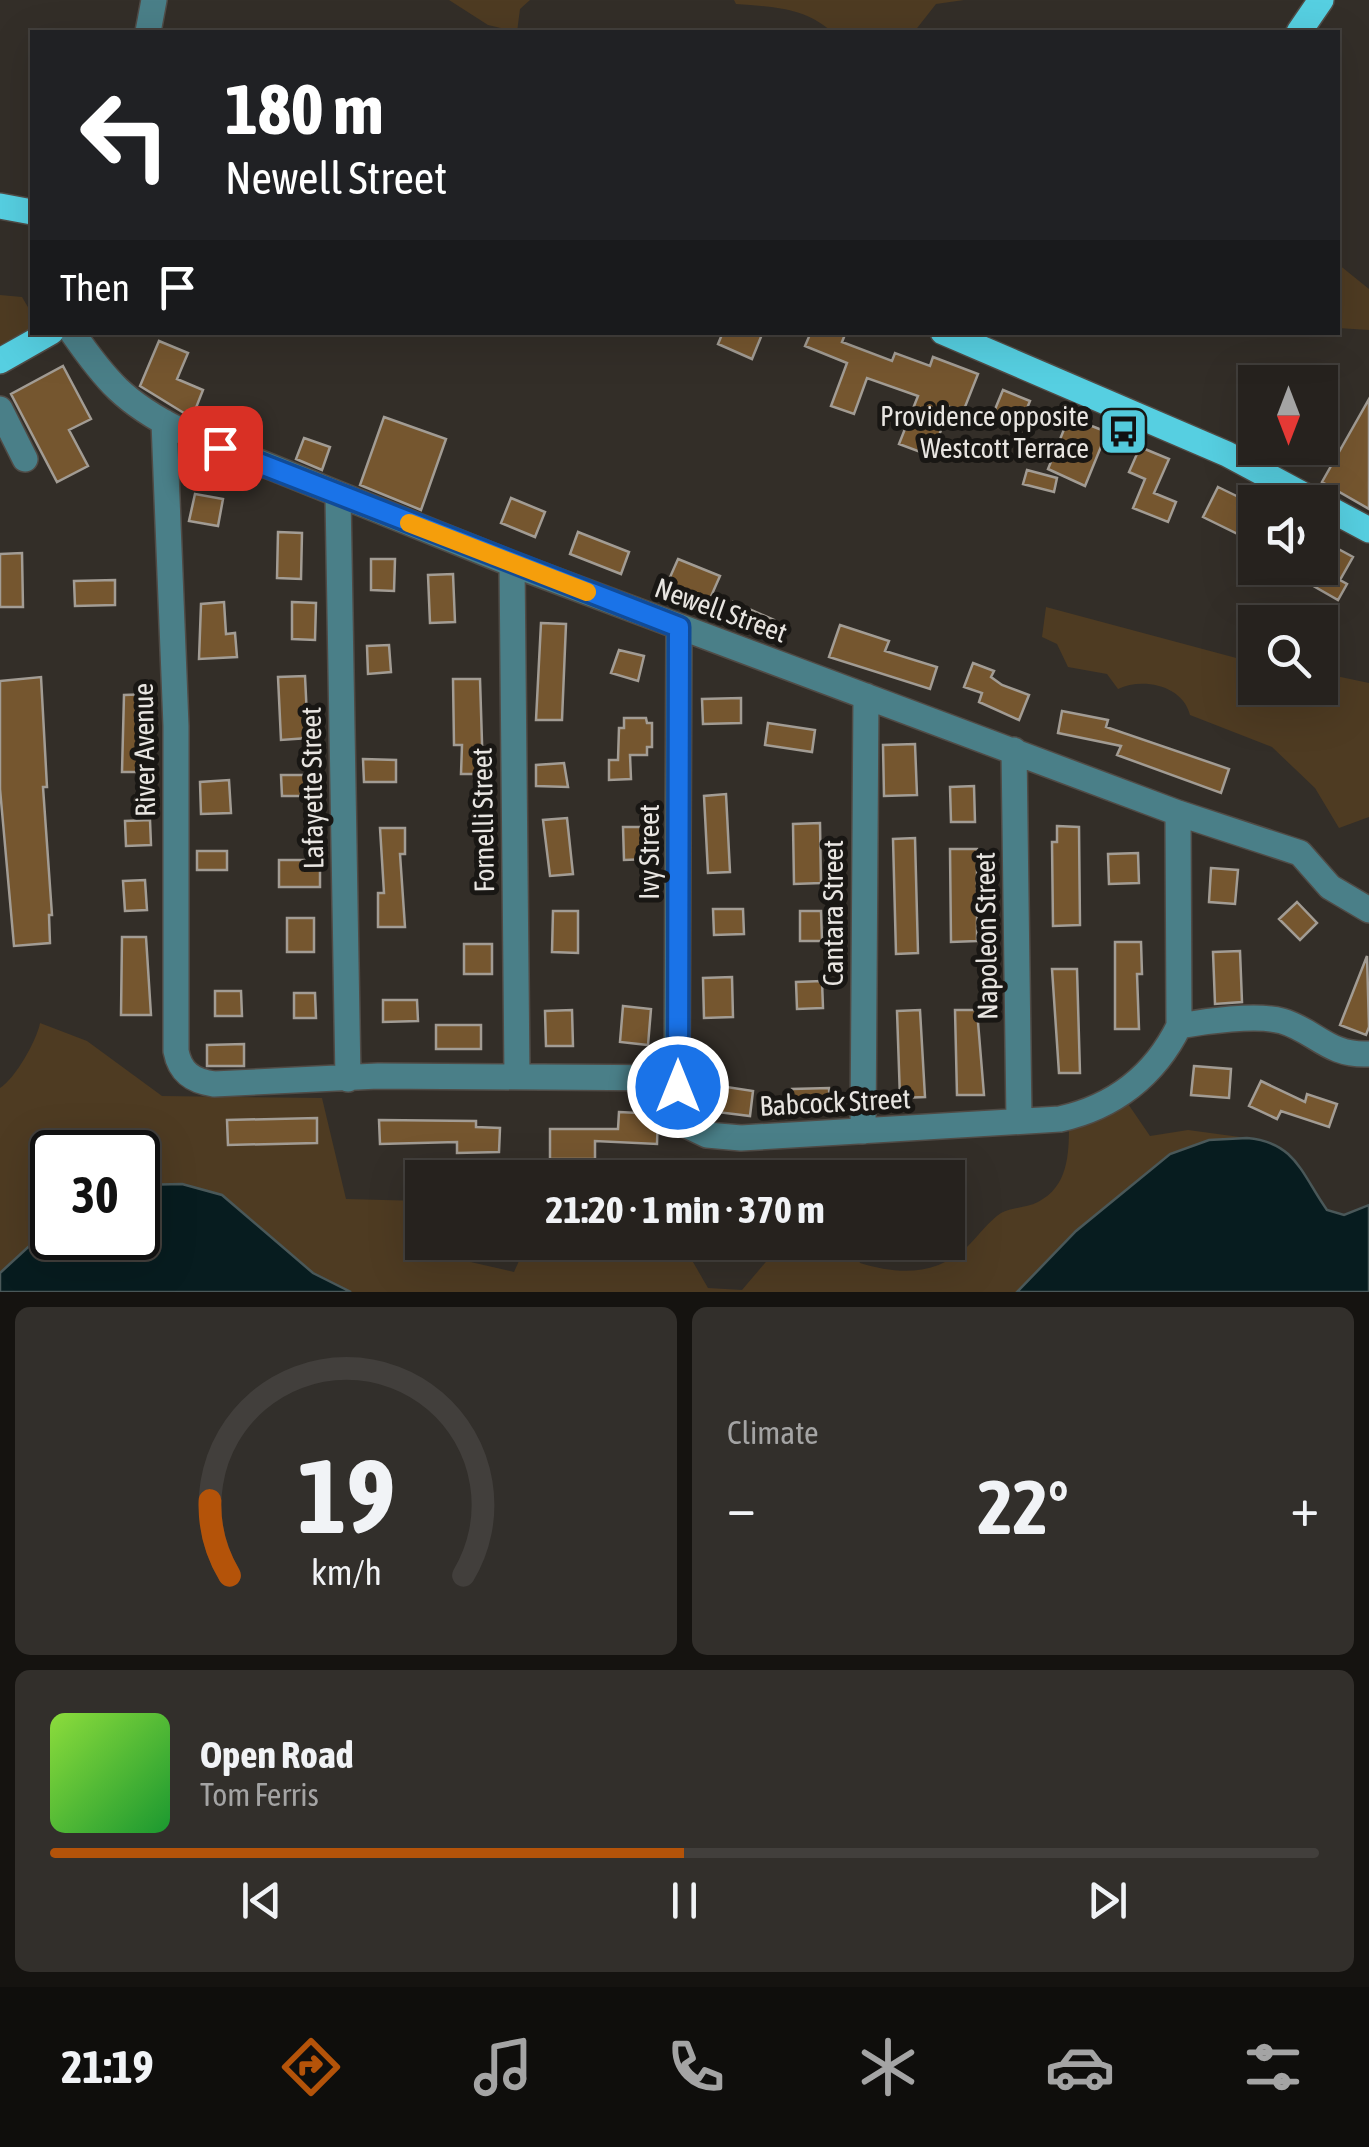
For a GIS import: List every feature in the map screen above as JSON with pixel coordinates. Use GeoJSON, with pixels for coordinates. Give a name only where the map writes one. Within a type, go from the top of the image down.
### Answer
{"type":"FeatureCollection","features":[{"type":"Feature","properties":{"kind":"main road"},"geometry":{"type":"LineString","coordinates":[[1300,30],[1322,0]]}},
{"type":"Feature","properties":{"kind":"main road"},"geometry":{"type":"LineString","coordinates":[[0,206],[30,212]]}},
{"type":"Feature","properties":{"kind":"main road"},"geometry":{"type":"LineString","coordinates":[[0,362],[46,335]]}},
{"type":"Feature","properties":{"kind":"main road"},"geometry":{"type":"LineString","coordinates":[[951,335],[1227,454],[1369,530]]}},
{"type":"Feature","properties":{"kind":"street"},"geometry":{"type":"LineString","coordinates":[[148,30],[154,0]]}},
{"type":"Feature","properties":{"kind":"street","name":"Newell Street"},"geometry":{"type":"LineString","coordinates":[[74,335],[113,389],[148,415],[512,564],[1178,813],[1300,853],[1330,887],[1369,910]]}},
{"type":"Feature","properties":{"kind":"street"},"geometry":{"type":"LineString","coordinates":[[0,409],[26,460]]}},
{"type":"Feature","properties":{"kind":"street","name":"River Avenue"},"geometry":{"type":"LineString","coordinates":[[164,422],[176,726],[179,1066],[196,1080],[214,1084],[348,1079]]}},
{"type":"Feature","properties":{"kind":"street","name":"Lafayette Street"},"geometry":{"type":"LineString","coordinates":[[338,496],[348,1079]]}},
{"type":"Feature","properties":{"kind":"street","name":"Fornelli Street"},"geometry":{"type":"LineString","coordinates":[[512,564],[517,1076]]}},
{"type":"Feature","properties":{"kind":"street","name":"Ivy Street"},"geometry":{"type":"LineString","coordinates":[[678,1078],[679,627]]}},
{"type":"Feature","properties":{"kind":"street","name":"Cantara Street"},"geometry":{"type":"LineString","coordinates":[[863,1131],[866,696]]}},
{"type":"Feature","properties":{"kind":"street","name":"Napoleon Street"},"geometry":{"type":"LineString","coordinates":[[1014,750],[1019,1120]]}},
{"type":"Feature","properties":{"kind":"street"},"geometry":{"type":"LineString","coordinates":[[1019,1120],[1060,1119],[1102,1106],[1144,1078],[1179,1026],[1178,813]]}},
{"type":"Feature","properties":{"kind":"street"},"geometry":{"type":"LineString","coordinates":[[1179,1026],[1208,1021],[1282,1021],[1342,1052],[1369,1054]]}},
{"type":"Feature","properties":{"kind":"street"},"geometry":{"type":"LineString","coordinates":[[348,1079],[678,1078]]}},
{"type":"Feature","properties":{"kind":"street","name":"Babcock Street"},"geometry":{"type":"LineString","coordinates":[[678,1078],[684,1124],[707,1134],[740,1138],[1019,1120]]}},
{"type":"Feature","properties":{"kind":"shaded area"},"geometry":{"type":"Polygon","coordinates":[[[449,0],[530,0],[520,9],[517,30],[488,25],[449,0]]]}},
{"type":"Feature","properties":{"kind":"shaded area"},"geometry":{"type":"Polygon","coordinates":[[[734,0],[964,0],[936,4],[916,30],[829,30],[799,13],[736,4],[734,0]]]}},
{"type":"Feature","properties":{"kind":"shaded area"},"geometry":{"type":"Polygon","coordinates":[[[1340,266],[1369,289],[1369,330],[1340,328],[1340,266]]]}},
{"type":"Feature","properties":{"kind":"shaded area"},"geometry":{"type":"Polygon","coordinates":[[[0,295],[22,297],[30,311],[30,334],[0,360],[0,295]]]}},
{"type":"Feature","properties":{"kind":"shaded area"},"geometry":{"type":"Polygon","coordinates":[[[1046,607],[1238,658],[1238,705],[1338,705],[1338,676],[1369,683],[1369,817],[1339,828],[1315,788],[1272,747],[1190,715],[1179,697],[1160,686],[1138,684],[1118,689],[1107,674],[1068,667],[1057,644],[1042,637],[1046,607]]]}},
{"type":"Feature","properties":{"kind":"shaded area"},"geometry":{"type":"Polygon","coordinates":[[[40,1023],[87,1041],[162,1096],[322,1098],[346,1199],[405,1201],[405,1260],[462,1260],[514,1272],[519,1260],[692,1260],[708,1288],[742,1290],[767,1260],[859,1260],[903,1271],[965,1260],[965,1248],[1001,1213],[1034,1204],[1056,1187],[1066,1166],[1069,1120],[1122,1095],[1150,1136],[1188,1130],[1247,1138],[1209,1140],[1076,1231],[1017,1292],[351,1292],[313,1273],[222,1195],[181,1184],[160,1184],[160,1130],[30,1130],[30,1245],[0,1273],[0,1088],[35,1039],[40,1023]]]}},
{"type":"Feature","properties":{"kind":"water"},"geometry":{"type":"Polygon","coordinates":[[[1247,1138],[1277,1146],[1287,1153],[1327,1210],[1344,1215],[1369,1205],[1369,1292],[1017,1292],[1076,1231],[1170,1154],[1209,1140],[1247,1138]]]}},
{"type":"Feature","properties":{"kind":"water"},"geometry":{"type":"Polygon","coordinates":[[[160,1184],[182,1184],[222,1195],[313,1273],[351,1292],[0,1292],[0,1273],[30,1245],[30,1260],[160,1260],[160,1184]]]}},
{"type":"Feature","properties":{"kind":"building"},"geometry":{"type":"Polygon","coordinates":[[[722,335],[762,335],[752,359],[718,344],[722,335]]]}},
{"type":"Feature","properties":{"kind":"building"},"geometry":{"type":"Polygon","coordinates":[[[810,335],[845,335],[842,342],[892,361],[895,353],[930,366],[933,357],[978,374],[963,412],[950,407],[931,456],[899,444],[918,396],[867,378],[854,414],[831,406],[847,363],[805,346],[810,335]]]}},
{"type":"Feature","properties":{"kind":"building"},"geometry":{"type":"Polygon","coordinates":[[[159,341],[188,353],[177,379],[203,390],[192,418],[140,386],[159,341]]]}},
{"type":"Feature","properties":{"kind":"building"},"geometry":{"type":"Polygon","coordinates":[[[63,366],[91,419],[69,430],[88,466],[57,482],[11,394],[63,366]]]}},
{"type":"Feature","properties":{"kind":"building"},"geometry":{"type":"Polygon","coordinates":[[[1003,390],[1030,401],[1018,430],[991,419],[1003,390]]]}},
{"type":"Feature","properties":{"kind":"building"},"geometry":{"type":"Polygon","coordinates":[[[1369,399],[1369,509],[1338,491],[1338,485],[1322,482],[1332,465],[1338,465],[1338,454],[1369,399]]]}},
{"type":"Feature","properties":{"kind":"building"},"geometry":{"type":"Polygon","coordinates":[[[384,417],[446,439],[421,510],[360,485],[384,417]]]}},
{"type":"Feature","properties":{"kind":"building"},"geometry":{"type":"Polygon","coordinates":[[[1069,417],[1107,432],[1085,486],[1048,469],[1069,417]]]}},
{"type":"Feature","properties":{"kind":"building"},"geometry":{"type":"Polygon","coordinates":[[[304,438],[330,447],[322,470],[296,459],[304,438]]]}},
{"type":"Feature","properties":{"kind":"building"},"geometry":{"type":"Polygon","coordinates":[[[1140,447],[1169,459],[1154,493],[1176,502],[1168,522],[1133,508],[1145,479],[1129,472],[1140,447]]]}},
{"type":"Feature","properties":{"kind":"building"},"geometry":{"type":"Polygon","coordinates":[[[1027,470],[1057,478],[1054,492],[1023,484],[1027,470]]]}},
{"type":"Feature","properties":{"kind":"building"},"geometry":{"type":"Polygon","coordinates":[[[1218,487],[1238,497],[1238,534],[1203,517],[1218,487]]]}},
{"type":"Feature","properties":{"kind":"building"},"geometry":{"type":"Polygon","coordinates":[[[195,494],[223,499],[218,526],[189,521],[195,494]]]}},
{"type":"Feature","properties":{"kind":"building"},"geometry":{"type":"Polygon","coordinates":[[[511,498],[545,512],[535,537],[501,523],[511,498]]]}},
{"type":"Feature","properties":{"kind":"building"},"geometry":{"type":"Polygon","coordinates":[[[278,532],[302,533],[301,579],[277,578],[278,532]]]}},
{"type":"Feature","properties":{"kind":"building"},"geometry":{"type":"Polygon","coordinates":[[[578,532],[629,552],[621,574],[570,554],[578,532]]]}},
{"type":"Feature","properties":{"kind":"building"},"geometry":{"type":"Polygon","coordinates":[[[1338,549],[1353,557],[1340,580],[1347,584],[1338,600],[1312,585],[1338,585],[1338,549]]]}},
{"type":"Feature","properties":{"kind":"building"},"geometry":{"type":"Polygon","coordinates":[[[22,553],[23,607],[0,607],[0,554],[22,553]]]}},
{"type":"Feature","properties":{"kind":"building"},"geometry":{"type":"Polygon","coordinates":[[[371,559],[395,559],[394,591],[371,590],[371,559]]]}},
{"type":"Feature","properties":{"kind":"building"},"geometry":{"type":"Polygon","coordinates":[[[678,559],[720,576],[709,601],[667,584],[678,559]]]}},
{"type":"Feature","properties":{"kind":"building"},"geometry":{"type":"Polygon","coordinates":[[[453,574],[455,622],[430,623],[428,575],[453,574]]]}},
{"type":"Feature","properties":{"kind":"building"},"geometry":{"type":"Polygon","coordinates":[[[115,580],[115,605],[75,606],[74,581],[115,580]]]}},
{"type":"Feature","properties":{"kind":"building"},"geometry":{"type":"Polygon","coordinates":[[[224,602],[226,634],[235,633],[237,657],[199,659],[201,604],[224,602]]]}},
{"type":"Feature","properties":{"kind":"building"},"geometry":{"type":"Polygon","coordinates":[[[292,602],[316,603],[315,640],[292,639],[292,602]]]}},
{"type":"Feature","properties":{"kind":"building"},"geometry":{"type":"Polygon","coordinates":[[[733,602],[774,620],[769,633],[727,618],[733,602]]]}},
{"type":"Feature","properties":{"kind":"building"},"geometry":{"type":"Polygon","coordinates":[[[541,623],[566,624],[562,720],[536,720],[541,623]]]}},
{"type":"Feature","properties":{"kind":"building"},"geometry":{"type":"Polygon","coordinates":[[[840,625],[889,641],[885,651],[937,667],[930,689],[829,657],[840,625]]]}},
{"type":"Feature","properties":{"kind":"building"},"geometry":{"type":"Polygon","coordinates":[[[389,645],[391,672],[368,674],[367,646],[389,645]]]}},
{"type":"Feature","properties":{"kind":"building"},"geometry":{"type":"Polygon","coordinates":[[[619,650],[644,656],[638,681],[611,673],[619,650]]]}},
{"type":"Feature","properties":{"kind":"building"},"geometry":{"type":"Polygon","coordinates":[[[973,663],[994,671],[991,677],[1002,685],[1029,695],[1019,720],[979,702],[982,693],[964,687],[973,663]]]}},
{"type":"Feature","properties":{"kind":"building"},"geometry":{"type":"Polygon","coordinates":[[[305,676],[308,738],[281,740],[278,677],[305,676]]]}},
{"type":"Feature","properties":{"kind":"building"},"geometry":{"type":"Polygon","coordinates":[[[41,677],[50,943],[14,946],[0,789],[0,681],[41,677]]]}},
{"type":"Feature","properties":{"kind":"building"},"geometry":{"type":"Polygon","coordinates":[[[453,679],[480,679],[483,774],[461,774],[462,745],[454,745],[453,679]]]}},
{"type":"Feature","properties":{"kind":"building"},"geometry":{"type":"Polygon","coordinates":[[[151,694],[151,720],[142,720],[144,772],[122,772],[124,695],[151,694]]]}},
{"type":"Feature","properties":{"kind":"building"},"geometry":{"type":"Polygon","coordinates":[[[741,698],[741,723],[703,724],[702,699],[741,698]]]}},
{"type":"Feature","properties":{"kind":"building"},"geometry":{"type":"Polygon","coordinates":[[[1062,711],[1108,720],[1106,727],[1229,769],[1221,793],[1117,755],[1121,746],[1058,733],[1062,711]]]}},
{"type":"Feature","properties":{"kind":"building"},"geometry":{"type":"Polygon","coordinates":[[[624,718],[646,718],[647,723],[652,723],[652,747],[647,747],[647,755],[630,755],[631,779],[609,780],[609,760],[618,760],[619,728],[624,728],[624,718]]]}},
{"type":"Feature","properties":{"kind":"building"},"geometry":{"type":"Polygon","coordinates":[[[768,723],[815,730],[812,752],[765,745],[768,723]]]}},
{"type":"Feature","properties":{"kind":"building"},"geometry":{"type":"Polygon","coordinates":[[[915,744],[917,795],[884,796],[883,745],[915,744]]]}},
{"type":"Feature","properties":{"kind":"building"},"geometry":{"type":"Polygon","coordinates":[[[363,759],[396,760],[396,782],[364,782],[363,759]]]}},
{"type":"Feature","properties":{"kind":"building"},"geometry":{"type":"Polygon","coordinates":[[[564,763],[568,787],[536,786],[536,765],[564,763]]]}},
{"type":"Feature","properties":{"kind":"building"},"geometry":{"type":"Polygon","coordinates":[[[281,775],[314,775],[314,796],[282,796],[281,775]]]}},
{"type":"Feature","properties":{"kind":"building"},"geometry":{"type":"Polygon","coordinates":[[[229,780],[231,813],[201,814],[200,782],[229,780]]]}},
{"type":"Feature","properties":{"kind":"building"},"geometry":{"type":"Polygon","coordinates":[[[974,786],[975,822],[951,822],[950,787],[974,786]]]}},
{"type":"Feature","properties":{"kind":"building"},"geometry":{"type":"Polygon","coordinates":[[[726,794],[730,872],[708,873],[704,796],[726,794]]]}},
{"type":"Feature","properties":{"kind":"building"},"geometry":{"type":"Polygon","coordinates":[[[567,818],[573,874],[550,876],[543,820],[567,818]]]}},
{"type":"Feature","properties":{"kind":"building"},"geometry":{"type":"Polygon","coordinates":[[[150,820],[151,845],[126,846],[125,821],[150,820]]]}},
{"type":"Feature","properties":{"kind":"building"},"geometry":{"type":"Polygon","coordinates":[[[820,823],[821,883],[794,884],[793,824],[820,823]]]}},
{"type":"Feature","properties":{"kind":"building"},"geometry":{"type":"Polygon","coordinates":[[[1057,826],[1079,827],[1080,925],[1053,926],[1052,842],[1057,842],[1057,826]]]}},
{"type":"Feature","properties":{"kind":"building"},"geometry":{"type":"Polygon","coordinates":[[[623,827],[649,827],[650,859],[624,860],[623,827]]]}},
{"type":"Feature","properties":{"kind":"building"},"geometry":{"type":"Polygon","coordinates":[[[380,828],[405,828],[405,854],[400,854],[405,927],[378,927],[378,893],[384,893],[380,828]]]}},
{"type":"Feature","properties":{"kind":"building"},"geometry":{"type":"Polygon","coordinates":[[[915,838],[918,953],[896,954],[893,839],[915,838]]]}},
{"type":"Feature","properties":{"kind":"building"},"geometry":{"type":"Polygon","coordinates":[[[950,849],[977,849],[977,941],[951,942],[950,849]]]}},
{"type":"Feature","properties":{"kind":"building"},"geometry":{"type":"Polygon","coordinates":[[[197,851],[227,851],[227,870],[197,870],[197,851]]]}},
{"type":"Feature","properties":{"kind":"building"},"geometry":{"type":"Polygon","coordinates":[[[1138,853],[1139,883],[1109,884],[1108,854],[1138,853]]]}},
{"type":"Feature","properties":{"kind":"building"},"geometry":{"type":"Polygon","coordinates":[[[279,860],[320,860],[320,887],[279,887],[279,860]]]}},
{"type":"Feature","properties":{"kind":"building"},"geometry":{"type":"Polygon","coordinates":[[[1211,868],[1238,870],[1235,904],[1209,902],[1211,868]]]}},
{"type":"Feature","properties":{"kind":"building"},"geometry":{"type":"Polygon","coordinates":[[[145,880],[147,910],[125,911],[123,881],[145,880]]]}},
{"type":"Feature","properties":{"kind":"building"},"geometry":{"type":"Polygon","coordinates":[[[1297,902],[1317,923],[1300,940],[1279,919],[1297,902]]]}},
{"type":"Feature","properties":{"kind":"building"},"geometry":{"type":"Polygon","coordinates":[[[713,909],[743,909],[744,934],[714,935],[713,909]]]}},
{"type":"Feature","properties":{"kind":"building"},"geometry":{"type":"Polygon","coordinates":[[[553,911],[578,911],[578,953],[552,952],[553,911]]]}},
{"type":"Feature","properties":{"kind":"building"},"geometry":{"type":"Polygon","coordinates":[[[800,911],[821,911],[822,941],[800,941],[800,911]]]}},
{"type":"Feature","properties":{"kind":"building"},"geometry":{"type":"Polygon","coordinates":[[[287,918],[314,918],[314,952],[287,952],[287,918]]]}},
{"type":"Feature","properties":{"kind":"building"},"geometry":{"type":"Polygon","coordinates":[[[122,937],[146,937],[151,1015],[121,1015],[122,937]]]}},
{"type":"Feature","properties":{"kind":"building"},"geometry":{"type":"Polygon","coordinates":[[[1115,942],[1141,942],[1142,974],[1137,974],[1139,1029],[1115,1029],[1115,942]]]}},
{"type":"Feature","properties":{"kind":"building"},"geometry":{"type":"Polygon","coordinates":[[[464,944],[492,944],[492,974],[464,974],[464,944]]]}},
{"type":"Feature","properties":{"kind":"building"},"geometry":{"type":"Polygon","coordinates":[[[1240,951],[1242,1002],[1215,1004],[1213,952],[1240,951]]]}},
{"type":"Feature","properties":{"kind":"building"},"geometry":{"type":"Polygon","coordinates":[[[1367,956],[1369,1027],[1366,1035],[1340,1025],[1367,956]]]}},
{"type":"Feature","properties":{"kind":"building"},"geometry":{"type":"Polygon","coordinates":[[[1052,969],[1077,969],[1080,1073],[1059,1073],[1052,969]]]}},
{"type":"Feature","properties":{"kind":"building"},"geometry":{"type":"Polygon","coordinates":[[[732,977],[733,1017],[704,1018],[703,978],[732,977]]]}},
{"type":"Feature","properties":{"kind":"building"},"geometry":{"type":"Polygon","coordinates":[[[822,981],[823,1008],[797,1009],[796,982],[822,981]]]}},
{"type":"Feature","properties":{"kind":"building"},"geometry":{"type":"Polygon","coordinates":[[[215,991],[241,991],[242,1016],[215,1016],[215,991]]]}},
{"type":"Feature","properties":{"kind":"building"},"geometry":{"type":"Polygon","coordinates":[[[294,993],[315,993],[316,1018],[294,1018],[294,993]]]}},
{"type":"Feature","properties":{"kind":"building"},"geometry":{"type":"Polygon","coordinates":[[[383,1000],[417,1000],[418,1021],[383,1022],[383,1000]]]}},
{"type":"Feature","properties":{"kind":"building"},"geometry":{"type":"Polygon","coordinates":[[[623,1006],[651,1009],[648,1045],[620,1042],[623,1006]]]}},
{"type":"Feature","properties":{"kind":"building"},"geometry":{"type":"Polygon","coordinates":[[[572,1010],[573,1046],[546,1046],[545,1011],[572,1010]]]}},
{"type":"Feature","properties":{"kind":"building"},"geometry":{"type":"Polygon","coordinates":[[[920,1010],[925,1097],[900,1098],[897,1011],[920,1010]]]}},
{"type":"Feature","properties":{"kind":"building"},"geometry":{"type":"Polygon","coordinates":[[[955,1010],[977,1010],[984,1095],[957,1095],[955,1010]]]}},
{"type":"Feature","properties":{"kind":"building"},"geometry":{"type":"Polygon","coordinates":[[[436,1025],[481,1025],[481,1049],[436,1049],[436,1025]]]}},
{"type":"Feature","properties":{"kind":"building"},"geometry":{"type":"Polygon","coordinates":[[[244,1044],[244,1066],[207,1066],[207,1045],[244,1044]]]}},
{"type":"Feature","properties":{"kind":"building"},"geometry":{"type":"Polygon","coordinates":[[[1194,1066],[1231,1069],[1229,1098],[1191,1095],[1194,1066]]]}},
{"type":"Feature","properties":{"kind":"building"},"geometry":{"type":"Polygon","coordinates":[[[1261,1081],[1305,1102],[1307,1094],[1337,1104],[1329,1127],[1281,1111],[1277,1119],[1249,1106],[1261,1081]]]}},
{"type":"Feature","properties":{"kind":"building"},"geometry":{"type":"Polygon","coordinates":[[[720,1086],[753,1091],[750,1116],[717,1112],[720,1086]]]}},
{"type":"Feature","properties":{"kind":"building"},"geometry":{"type":"Polygon","coordinates":[[[829,1088],[830,1112],[793,1113],[792,1089],[829,1088]]]}},
{"type":"Feature","properties":{"kind":"building"},"geometry":{"type":"Polygon","coordinates":[[[619,1112],[658,1114],[657,1144],[595,1141],[595,1159],[550,1159],[550,1129],[618,1129],[619,1112]]]}},
{"type":"Feature","properties":{"kind":"building"},"geometry":{"type":"Polygon","coordinates":[[[317,1118],[317,1143],[228,1145],[227,1120],[317,1118]]]}},
{"type":"Feature","properties":{"kind":"building"},"geometry":{"type":"Polygon","coordinates":[[[379,1120],[476,1121],[476,1127],[500,1128],[499,1152],[457,1153],[457,1142],[380,1144],[379,1120]]]}},
{"type":"Feature","properties":{"kind":"slow traffic"},"geometry":{"type":"LineString","coordinates":[[409,523],[587,592]]}},
{"type":"Feature","properties":{"kind":"place","name":"Providence opposite Westcott Terrace"},"geometry":{"type":"Point","coordinates":[1124,432]}},
{"type":"Feature","properties":{"kind":"route"},"geometry":{"type":"LineString","coordinates":[[220,448],[679,627],[678,1087]]}}]}
